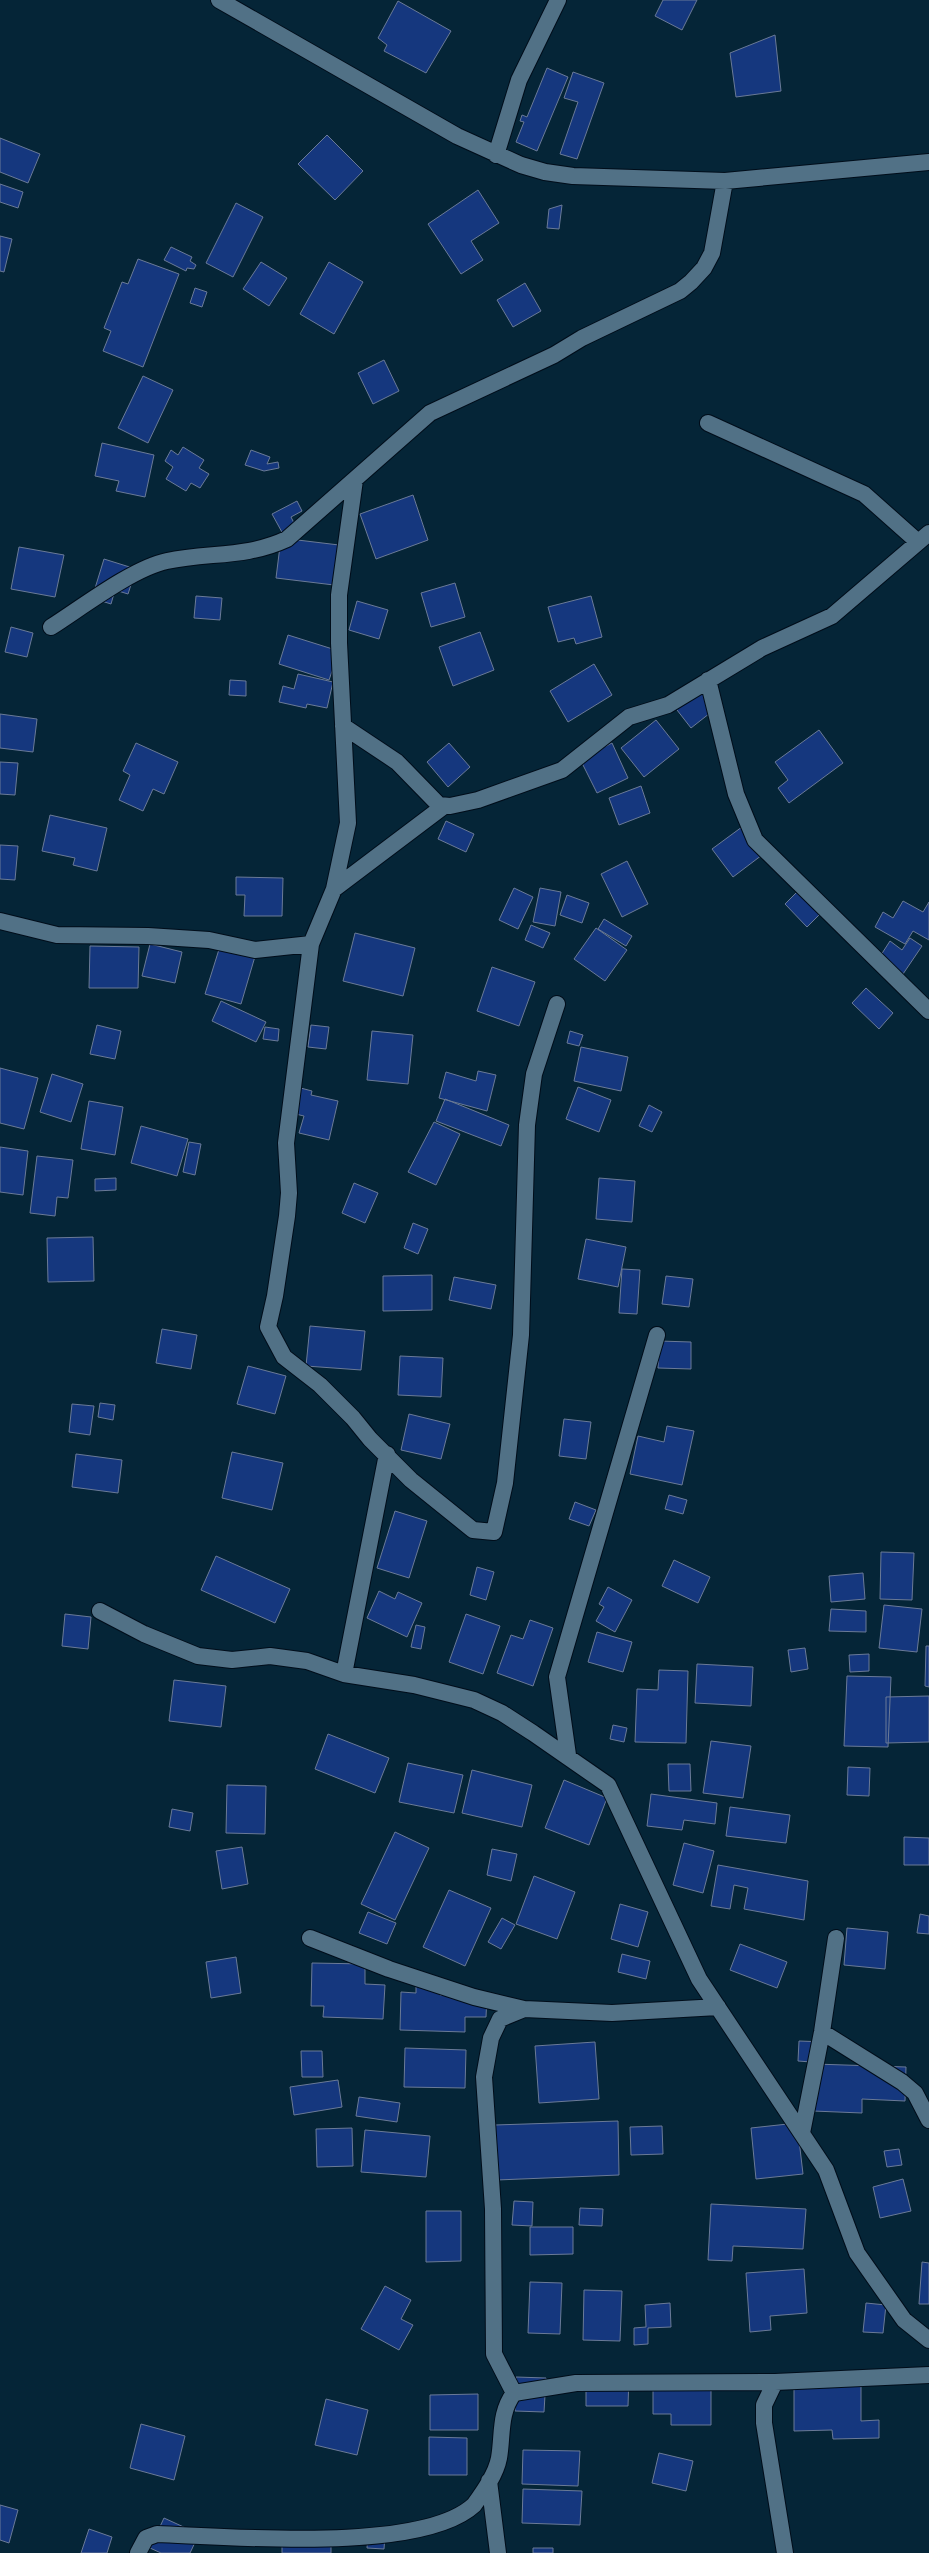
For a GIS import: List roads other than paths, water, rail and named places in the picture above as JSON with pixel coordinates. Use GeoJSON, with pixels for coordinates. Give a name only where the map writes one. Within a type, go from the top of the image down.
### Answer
{"type":"FeatureCollection","features":[{"type":"Feature","properties":{"kind":"street"},"geometry":{"type":"LineString","coordinates":[[219,0],[457,136],[496,155],[537,169],[573,176],[725,180],[929,162]]}},
{"type":"Feature","properties":{"kind":"street"},"geometry":{"type":"LineString","coordinates":[[496,155],[518,80],[558,0]]}},
{"type":"Feature","properties":{"kind":"street"},"geometry":{"type":"LineString","coordinates":[[51,627],[125,580],[166,561],[267,549],[287,539],[430,413],[554,355],[582,338],[680,291],[704,268],[712,253],[725,180]]}},
{"type":"Feature","properties":{"kind":"street"},"geometry":{"type":"LineString","coordinates":[[334,889],[444,806],[478,800],[562,770],[629,718],[668,704],[762,648],[832,616],[924,537],[864,494],[708,424]]}},
{"type":"Feature","properties":{"kind":"street"},"geometry":{"type":"LineString","coordinates":[[355,480],[339,595],[348,823],[334,889],[311,944],[286,1144],[289,1193],[287,1216],[275,1296],[268,1327],[284,1357],[320,1385],[411,1480],[473,1530],[494,1532],[504,1483],[521,1335],[527,1125],[534,1074],[557,1004]]}},
{"type":"Feature","properties":{"kind":"street"},"geometry":{"type":"LineString","coordinates":[[708,680],[736,794],[755,840],[929,1011]]}},
{"type":"Feature","properties":{"kind":"street"},"geometry":{"type":"LineString","coordinates":[[343,726],[397,762],[434,802],[444,806]]}},
{"type":"Feature","properties":{"kind":"street"},"geometry":{"type":"LineString","coordinates":[[0,922],[60,936],[148,936],[209,940],[255,950],[311,944]]}},
{"type":"Feature","properties":{"kind":"street"},"geometry":{"type":"LineString","coordinates":[[568,1755],[557,1677],[657,1335]]}},
{"type":"Feature","properties":{"kind":"street"},"geometry":{"type":"LineString","coordinates":[[344,1674],[387,1454]]}},
{"type":"Feature","properties":{"kind":"street"},"geometry":{"type":"LineString","coordinates":[[100,1611],[144,1634],[198,1656],[232,1660],[270,1656],[307,1661],[344,1674],[414,1685],[474,1700],[502,1713],[568,1755],[608,1785],[699,1979],[826,2170],[857,2253],[868,2271],[887,2292],[904,2320],[929,2340]]}},
{"type":"Feature","properties":{"kind":"street"},"geometry":{"type":"LineString","coordinates":[[310,1938],[399,1972],[474,1997],[524,2009],[612,2013],[718,2007]]}},
{"type":"Feature","properties":{"kind":"street"},"geometry":{"type":"LineString","coordinates":[[802,2133],[822,2032],[836,1938]]}},
{"type":"Feature","properties":{"kind":"street"},"geometry":{"type":"LineString","coordinates":[[514,2393],[494,2354],[493,2209],[484,2077],[490,2038],[500,2019],[524,2009]]}},
{"type":"Feature","properties":{"kind":"street"},"geometry":{"type":"LineString","coordinates":[[822,2032],[902,2082],[915,2093],[929,2120]]}},
{"type":"Feature","properties":{"kind":"street"},"geometry":{"type":"LineString","coordinates":[[138,2553],[146,2538],[157,2534],[286,2548],[327,2550],[370,2548],[415,2542],[443,2532],[458,2523],[473,2507],[489,2482],[498,2460],[503,2414],[507,2402],[514,2393],[576,2383],[775,2382],[929,2375]]}},
{"type":"Feature","properties":{"kind":"street"},"geometry":{"type":"LineString","coordinates":[[775,2382],[764,2405],[764,2423],[785,2553]]}},
{"type":"Feature","properties":{"kind":"street"},"geometry":{"type":"LineString","coordinates":[[489,2482],[498,2553]]}}]}
